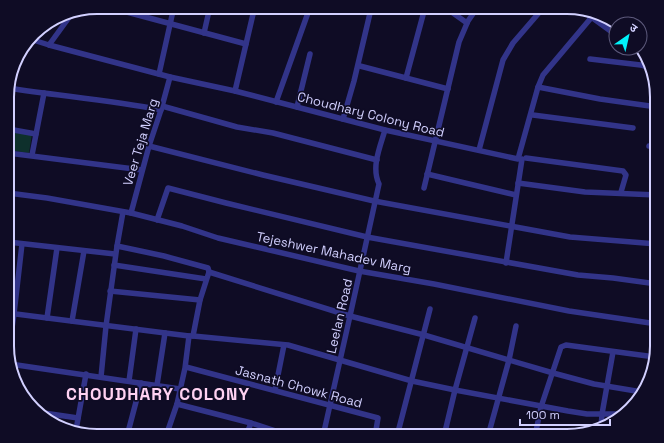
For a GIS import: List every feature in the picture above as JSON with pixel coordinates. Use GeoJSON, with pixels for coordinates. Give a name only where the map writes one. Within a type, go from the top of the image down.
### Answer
{"type":"FeatureCollection","features":[{"type":"Feature","properties":{"kind":"street"},"geometry":{"type":"LineString","coordinates":[[134,14],[246,44]]}},
{"type":"Feature","properties":{"kind":"street"},"geometry":{"type":"LineString","coordinates":[[159,74],[172,14]]}},
{"type":"Feature","properties":{"kind":"street"},"geometry":{"type":"LineString","coordinates":[[204,33],[208,14]]}},
{"type":"Feature","properties":{"kind":"street"},"geometry":{"type":"LineString","coordinates":[[235,91],[253,14]]}},
{"type":"Feature","properties":{"kind":"street"},"geometry":{"type":"LineString","coordinates":[[276,102],[309,14]]}},
{"type":"Feature","properties":{"kind":"street"},"geometry":{"type":"LineString","coordinates":[[343,119],[354,81],[370,14]]}},
{"type":"Feature","properties":{"kind":"street"},"geometry":{"type":"LineString","coordinates":[[406,78],[423,14]]}},
{"type":"Feature","properties":{"kind":"street"},"geometry":{"type":"LineString","coordinates":[[454,14],[467,23]]}},
{"type":"Feature","properties":{"kind":"street"},"geometry":{"type":"LineString","coordinates":[[424,188],[459,42],[467,23],[473,14]]}},
{"type":"Feature","properties":{"kind":"street"},"geometry":{"type":"LineString","coordinates":[[479,150],[504,60],[513,43],[538,14]]}},
{"type":"Feature","properties":{"kind":"street"},"geometry":{"type":"LineString","coordinates":[[608,30],[591,18],[543,75],[538,87],[600,99],[650,106]]}},
{"type":"Feature","properties":{"kind":"street"},"geometry":{"type":"LineString","coordinates":[[49,45],[68,19]]}},
{"type":"Feature","properties":{"kind":"street","name":"Choudhary Colony Road"},"geometry":{"type":"LineString","coordinates":[[36,40],[170,77],[235,91],[384,130],[518,159],[538,87]]}},
{"type":"Feature","properties":{"kind":"street"},"geometry":{"type":"LineString","coordinates":[[296,107],[310,54]]}},
{"type":"Feature","properties":{"kind":"street"},"geometry":{"type":"LineString","coordinates":[[590,59],[644,66]]}},
{"type":"Feature","properties":{"kind":"street"},"geometry":{"type":"LineString","coordinates":[[360,66],[448,89]]}},
{"type":"Feature","properties":{"kind":"street","name":"Veer Teja Marg"},"geometry":{"type":"LineString","coordinates":[[131,213],[142,170],[162,108],[170,77]]}},
{"type":"Feature","properties":{"kind":"street"},"geometry":{"type":"LineString","coordinates":[[15,89],[162,108],[237,127],[273,133],[377,160]]}},
{"type":"Feature","properties":{"kind":"street"},"geometry":{"type":"LineString","coordinates":[[32,155],[44,93]]}},
{"type":"Feature","properties":{"kind":"street"},"geometry":{"type":"LineString","coordinates":[[532,115],[633,128]]}},
{"type":"Feature","properties":{"kind":"street"},"geometry":{"type":"LineString","coordinates":[[14,130],[36,134]]}},
{"type":"Feature","properties":{"kind":"street","name":"Leelan Road"},"geometry":{"type":"LineString","coordinates":[[324,429],[341,360],[378,184],[375,176],[384,130]]}},
{"type":"Feature","properties":{"kind":"street"},"geometry":{"type":"LineString","coordinates":[[149,146],[374,201],[570,237],[650,243]]}},
{"type":"Feature","properties":{"kind":"street"},"geometry":{"type":"LineString","coordinates":[[14,154],[142,170]]}},
{"type":"Feature","properties":{"kind":"street"},"geometry":{"type":"LineString","coordinates":[[506,263],[518,183],[524,158],[623,171],[626,175],[621,192]]}},
{"type":"Feature","properties":{"kind":"street"},"geometry":{"type":"LineString","coordinates":[[427,174],[516,195]]}},
{"type":"Feature","properties":{"kind":"street"},"geometry":{"type":"LineString","coordinates":[[518,183],[585,192],[621,192],[650,194]]}},
{"type":"Feature","properties":{"kind":"street"},"geometry":{"type":"LineString","coordinates":[[157,220],[168,188],[226,204],[367,237],[578,275],[650,283]]}},
{"type":"Feature","properties":{"kind":"street","name":"Tejeshwer Mahadev Marg"},"geometry":{"type":"LineString","coordinates":[[14,194],[131,213],[218,238],[360,271],[569,311],[650,323]]}},
{"type":"Feature","properties":{"kind":"street"},"geometry":{"type":"LineString","coordinates":[[101,378],[110,291],[123,212]]}},
{"type":"Feature","properties":{"kind":"street"},"geometry":{"type":"LineString","coordinates":[[14,243],[115,254]]}},
{"type":"Feature","properties":{"kind":"street"},"geometry":{"type":"LineString","coordinates":[[22,244],[14,314],[191,336],[284,345],[412,381],[455,390],[568,412],[615,414]]}},
{"type":"Feature","properties":{"kind":"street"},"geometry":{"type":"LineString","coordinates":[[117,246],[192,263],[208,268],[209,272],[350,316],[424,335],[553,373],[607,386],[637,391]]}},
{"type":"Feature","properties":{"kind":"street"},"geometry":{"type":"LineString","coordinates":[[47,318],[57,248]]}},
{"type":"Feature","properties":{"kind":"street"},"geometry":{"type":"LineString","coordinates":[[72,321],[84,251]]}},
{"type":"Feature","properties":{"kind":"street"},"geometry":{"type":"LineString","coordinates":[[114,265],[206,279]]}},
{"type":"Feature","properties":{"kind":"street"},"geometry":{"type":"LineString","coordinates":[[168,429],[177,404],[186,367],[191,336],[209,272]]}},
{"type":"Feature","properties":{"kind":"street"},"geometry":{"type":"LineString","coordinates":[[110,291],[200,300]]}},
{"type":"Feature","properties":{"kind":"street"},"geometry":{"type":"LineString","coordinates":[[399,429],[430,309]]}},
{"type":"Feature","properties":{"kind":"street"},"geometry":{"type":"LineString","coordinates":[[446,429],[475,318]]}},
{"type":"Feature","properties":{"kind":"street"},"geometry":{"type":"LineString","coordinates":[[490,429],[509,360],[516,326]]}},
{"type":"Feature","properties":{"kind":"street"},"geometry":{"type":"LineString","coordinates":[[129,381],[136,329]]}},
{"type":"Feature","properties":{"kind":"street"},"geometry":{"type":"LineString","coordinates":[[157,385],[165,333]]}},
{"type":"Feature","properties":{"kind":"street"},"geometry":{"type":"LineString","coordinates":[[275,390],[284,345]]}},
{"type":"Feature","properties":{"kind":"street"},"geometry":{"type":"LineString","coordinates":[[536,429],[541,407],[553,373],[559,350],[563,346],[649,356]]}},
{"type":"Feature","properties":{"kind":"street"},"geometry":{"type":"LineString","coordinates":[[601,422],[613,352]]}},
{"type":"Feature","properties":{"kind":"street"},"geometry":{"type":"LineString","coordinates":[[17,365],[180,389]]}},
{"type":"Feature","properties":{"kind":"street","name":"Jasnath Chowk Road"},"geometry":{"type":"LineString","coordinates":[[186,367],[378,418],[376,429]]}},
{"type":"Feature","properties":{"kind":"street"},"geometry":{"type":"LineString","coordinates":[[77,426],[86,374]]}},
{"type":"Feature","properties":{"kind":"street"},"geometry":{"type":"LineString","coordinates":[[128,429],[141,383]]}},
{"type":"Feature","properties":{"kind":"street"},"geometry":{"type":"LineString","coordinates":[[177,404],[268,429]]}},
{"type":"Feature","properties":{"kind":"street"},"geometry":{"type":"LineString","coordinates":[[49,414],[78,418]]}},
{"type":"Feature","properties":{"kind":"street"},"geometry":{"type":"LineString","coordinates":[[249,429],[251,424]]}},
{"type":"Feature","properties":{"kind":"green space"},"geometry":{"type":"Polygon","coordinates":[[[14,131],[32,134],[29,153],[14,151],[14,131]]]}},
{"type":"Feature","properties":{"kind":"district","name":"CHOUDHARY COLONY"},"geometry":{"type":"Point","coordinates":[158,394]}}]}
